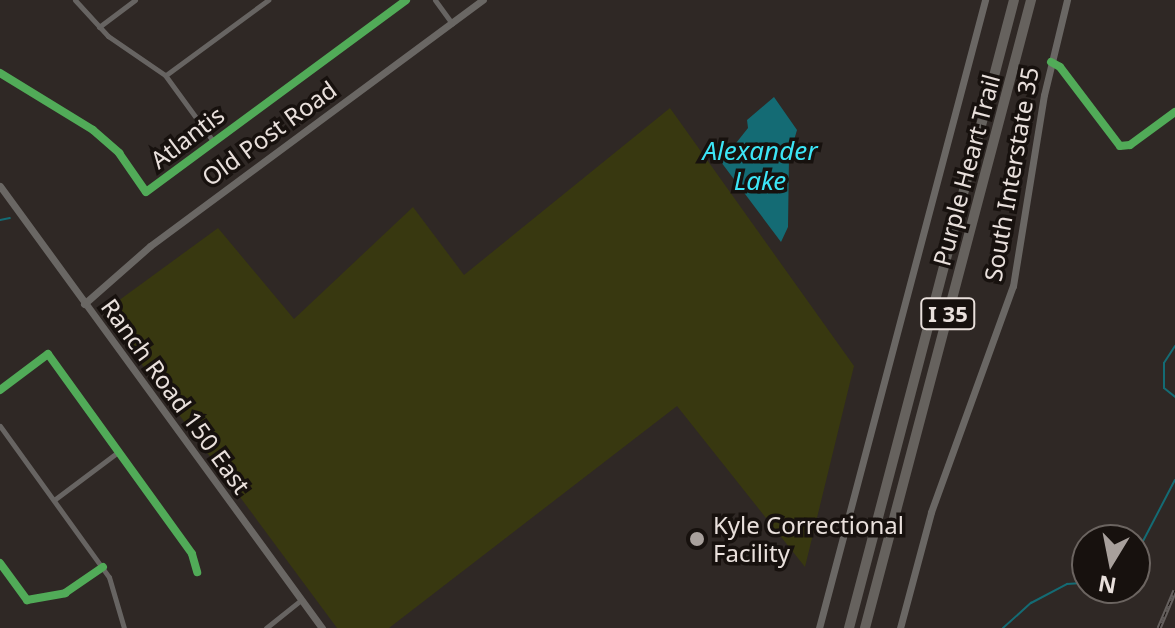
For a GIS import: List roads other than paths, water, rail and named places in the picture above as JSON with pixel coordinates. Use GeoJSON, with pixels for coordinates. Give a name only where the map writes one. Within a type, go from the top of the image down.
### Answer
{"type":"FeatureCollection","features":[{"type":"Feature","properties":{"kind":"highway","name":"Purple Heart Trail"},"geometry":{"type":"LineString","coordinates":[[849,628],[1014,0]]}},
{"type":"Feature","properties":{"kind":"highway","name":"Purple Heart Trail"},"geometry":{"type":"LineString","coordinates":[[865,628],[1031,0]]}},
{"type":"Feature","properties":{"kind":"main road","name":"Old Post Road"},"geometry":{"type":"LineString","coordinates":[[84,304],[150,246],[483,0]]}},
{"type":"Feature","properties":{"kind":"main road"},"geometry":{"type":"LineString","coordinates":[[819,628],[985,0]]}},
{"type":"Feature","properties":{"kind":"main road","name":"South Interstate 35"},"geometry":{"type":"LineString","coordinates":[[900,628],[948,461],[1013,286],[1051,62],[1067,0]]}},
{"type":"Feature","properties":{"kind":"main road","name":"Ranch Road 150 East"},"geometry":{"type":"LineString","coordinates":[[0,186],[322,628]]}},
{"type":"Feature","properties":{"kind":"street"},"geometry":{"type":"LineString","coordinates":[[75,0],[99,27],[165,75],[213,141]]}},
{"type":"Feature","properties":{"kind":"street"},"geometry":{"type":"LineString","coordinates":[[99,27],[135,0]]}},
{"type":"Feature","properties":{"kind":"street"},"geometry":{"type":"LineString","coordinates":[[165,75],[268,0]]}},
{"type":"Feature","properties":{"kind":"street","name":"Atlantis"},"geometry":{"type":"LineString","coordinates":[[0,73],[93,130],[119,153],[146,192],[406,0]]}},
{"type":"Feature","properties":{"kind":"street"},"geometry":{"type":"LineString","coordinates":[[435,0],[452,23]]}},
{"type":"Feature","properties":{"kind":"street"},"geometry":{"type":"LineString","coordinates":[[1051,62],[1060,67],[1120,146],[1130,145],[1175,112]]}},
{"type":"Feature","properties":{"kind":"street"},"geometry":{"type":"LineString","coordinates":[[0,390],[48,354],[192,554],[197,572]]}},
{"type":"Feature","properties":{"kind":"street"},"geometry":{"type":"LineString","coordinates":[[0,426],[103,567],[117,592],[124,628]]}},
{"type":"Feature","properties":{"kind":"street"},"geometry":{"type":"LineString","coordinates":[[54,500],[118,452]]}},
{"type":"Feature","properties":{"kind":"street"},"geometry":{"type":"LineString","coordinates":[[0,563],[27,600],[65,593],[103,567]]}},
{"type":"Feature","properties":{"kind":"street"},"geometry":{"type":"LineString","coordinates":[[266,628],[301,600]]}},
{"type":"Feature","properties":{"kind":"water","name":"Alexander Lake"},"geometry":{"type":"Polygon","coordinates":[[[774,97],[797,130],[789,157],[788,227],[781,242],[721,162],[748,128],[747,120],[774,97]]]}},
{"type":"Feature","properties":{"kind":"waterway"},"geometry":{"type":"LineString","coordinates":[[0,220],[10,218]]}},
{"type":"Feature","properties":{"kind":"waterway"},"geometry":{"type":"LineString","coordinates":[[1175,346],[1164,363],[1164,388],[1175,397]]}},
{"type":"Feature","properties":{"kind":"waterway"},"geometry":{"type":"LineString","coordinates":[[1151,526],[1175,480]]}},
{"type":"Feature","properties":{"kind":"waterway"},"geometry":{"type":"LineString","coordinates":[[1003,628],[1031,603],[1071,584]]}},
{"type":"Feature","properties":{"kind":"railway"},"geometry":{"type":"LineString","coordinates":[[1159,628],[1175,590]]}},
{"type":"Feature","properties":{"kind":"place","name":"Kyle Correctional Facility"},"geometry":{"type":"Point","coordinates":[697,539]}}]}
